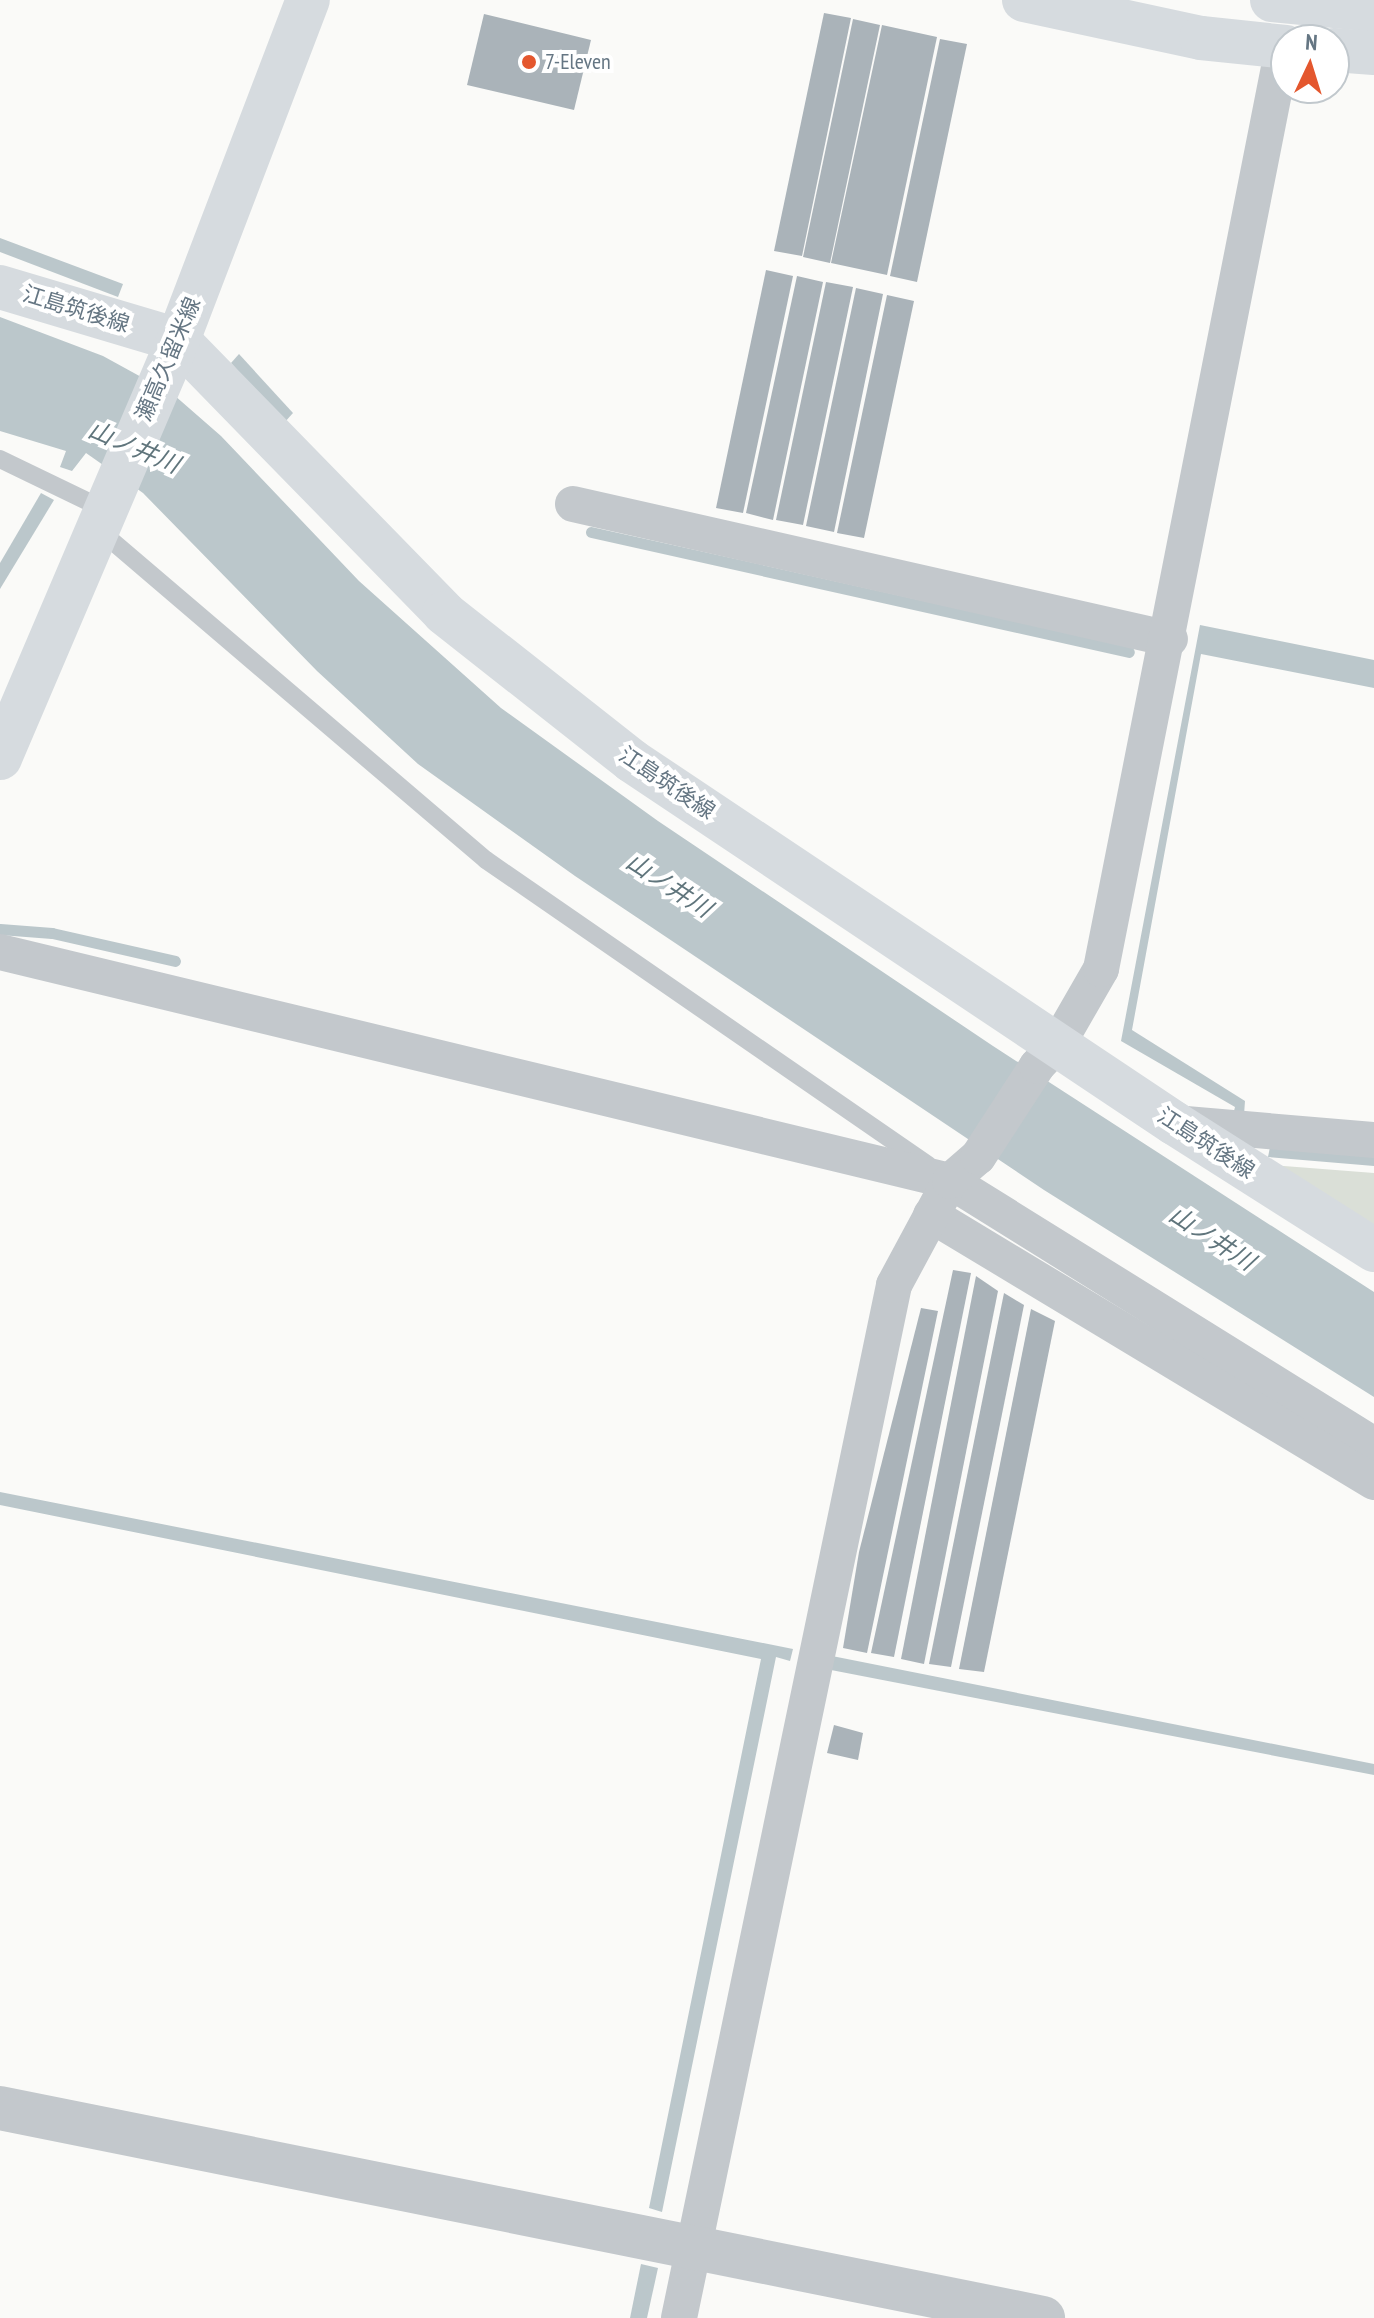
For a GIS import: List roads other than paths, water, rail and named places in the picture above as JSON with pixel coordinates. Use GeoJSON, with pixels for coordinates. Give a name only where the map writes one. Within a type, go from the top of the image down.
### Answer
{"type":"FeatureCollection","features":[{"type":"Feature","properties":{"kind":"main road","name":"瀬高久留米線"},"geometry":{"type":"LineString","coordinates":[[0,758],[98,511],[178,340],[308,0]]}},
{"type":"Feature","properties":{"kind":"main road"},"geometry":{"type":"LineString","coordinates":[[1024,0],[1201,38],[1270,45]]}},
{"type":"Feature","properties":{"kind":"main road"},"geometry":{"type":"LineString","coordinates":[[1272,0],[1374,10]]}},
{"type":"Feature","properties":{"kind":"main road"},"geometry":{"type":"LineString","coordinates":[[1350,51],[1374,53]]}},
{"type":"Feature","properties":{"kind":"main road","name":"江島筑後線"},"geometry":{"type":"LineString","coordinates":[[0,287],[178,340],[444,613],[632,761],[1048,1054],[1174,1123],[1374,1250]]}},
{"type":"Feature","properties":{"kind":"street"},"geometry":{"type":"LineString","coordinates":[[679,2318],[894,1285],[950,1181],[978,1157],[1101,969],[1170,639],[1273,104]]}},
{"type":"Feature","properties":{"kind":"street"},"geometry":{"type":"LineString","coordinates":[[573,504],[1170,639]]}},
{"type":"Feature","properties":{"kind":"street"},"geometry":{"type":"LineString","coordinates":[[0,952],[950,1181],[1374,1445]]}},
{"type":"Feature","properties":{"kind":"street"},"geometry":{"type":"LineString","coordinates":[[1174,1123],[1374,1140]]}},
{"type":"Feature","properties":{"kind":"street"},"geometry":{"type":"LineString","coordinates":[[931,1215],[1374,1482]]}},
{"type":"Feature","properties":{"kind":"street"},"geometry":{"type":"LineString","coordinates":[[0,2108],[1043,2318]]}},
{"type":"Feature","properties":{"kind":"lane"},"geometry":{"type":"LineString","coordinates":[[0,459],[98,511],[486,860],[950,1181]]}},
{"type":"Feature","properties":{"kind":"water"},"geometry":{"type":"Polygon","coordinates":[[[0,238],[123,284],[118,297],[0,252],[0,238]]]}},
{"type":"Feature","properties":{"kind":"water","name":"山ノ井川"},"geometry":{"type":"Polygon","coordinates":[[[0,317],[103,356],[174,395],[221,436],[359,581],[501,708],[658,821],[993,1046],[1374,1292],[1374,1397],[1044,1190],[575,876],[418,764],[317,671],[143,493],[86,453],[72,471],[60,467],[66,451],[0,431],[0,317]]]}},
{"type":"Feature","properties":{"kind":"water"},"geometry":{"type":"Polygon","coordinates":[[[239,354],[293,413],[284,423],[231,363],[239,354]]]}},
{"type":"Feature","properties":{"kind":"water"},"geometry":{"type":"Polygon","coordinates":[[[41,493],[54,500],[0,589],[0,563],[41,493]]]}},
{"type":"Feature","properties":{"kind":"water"},"geometry":{"type":"Polygon","coordinates":[[[1200,625],[1374,660],[1374,688],[1201,654],[1132,1030],[1245,1101],[1244,1115],[1233,1115],[1235,1107],[1121,1041],[1200,625]]]}},
{"type":"Feature","properties":{"kind":"water"},"geometry":{"type":"Polygon","coordinates":[[[1270,1147],[1374,1155],[1374,1166],[1268,1157],[1270,1147]]]}},
{"type":"Feature","properties":{"kind":"water"},"geometry":{"type":"Polygon","coordinates":[[[0,1492],[793,1649],[790,1661],[776,1657],[662,2212],[649,2208],[761,1659],[0,1505],[0,1492]]]}},
{"type":"Feature","properties":{"kind":"water"},"geometry":{"type":"Polygon","coordinates":[[[832,1656],[1374,1764],[1374,1775],[831,1670],[832,1656]]]}},
{"type":"Feature","properties":{"kind":"water"},"geometry":{"type":"Polygon","coordinates":[[[641,2264],[658,2268],[647,2318],[630,2318],[641,2264]]]}},
{"type":"Feature","properties":{"kind":"waterway"},"geometry":{"type":"LineString","coordinates":[[591,532],[1129,652]]}},
{"type":"Feature","properties":{"kind":"waterway"},"geometry":{"type":"LineString","coordinates":[[0,929],[52,933],[175,961]]}},
{"type":"Feature","properties":{"kind":"place","name":"7-Eleven"},"geometry":{"type":"Point","coordinates":[529,62]}}]}
